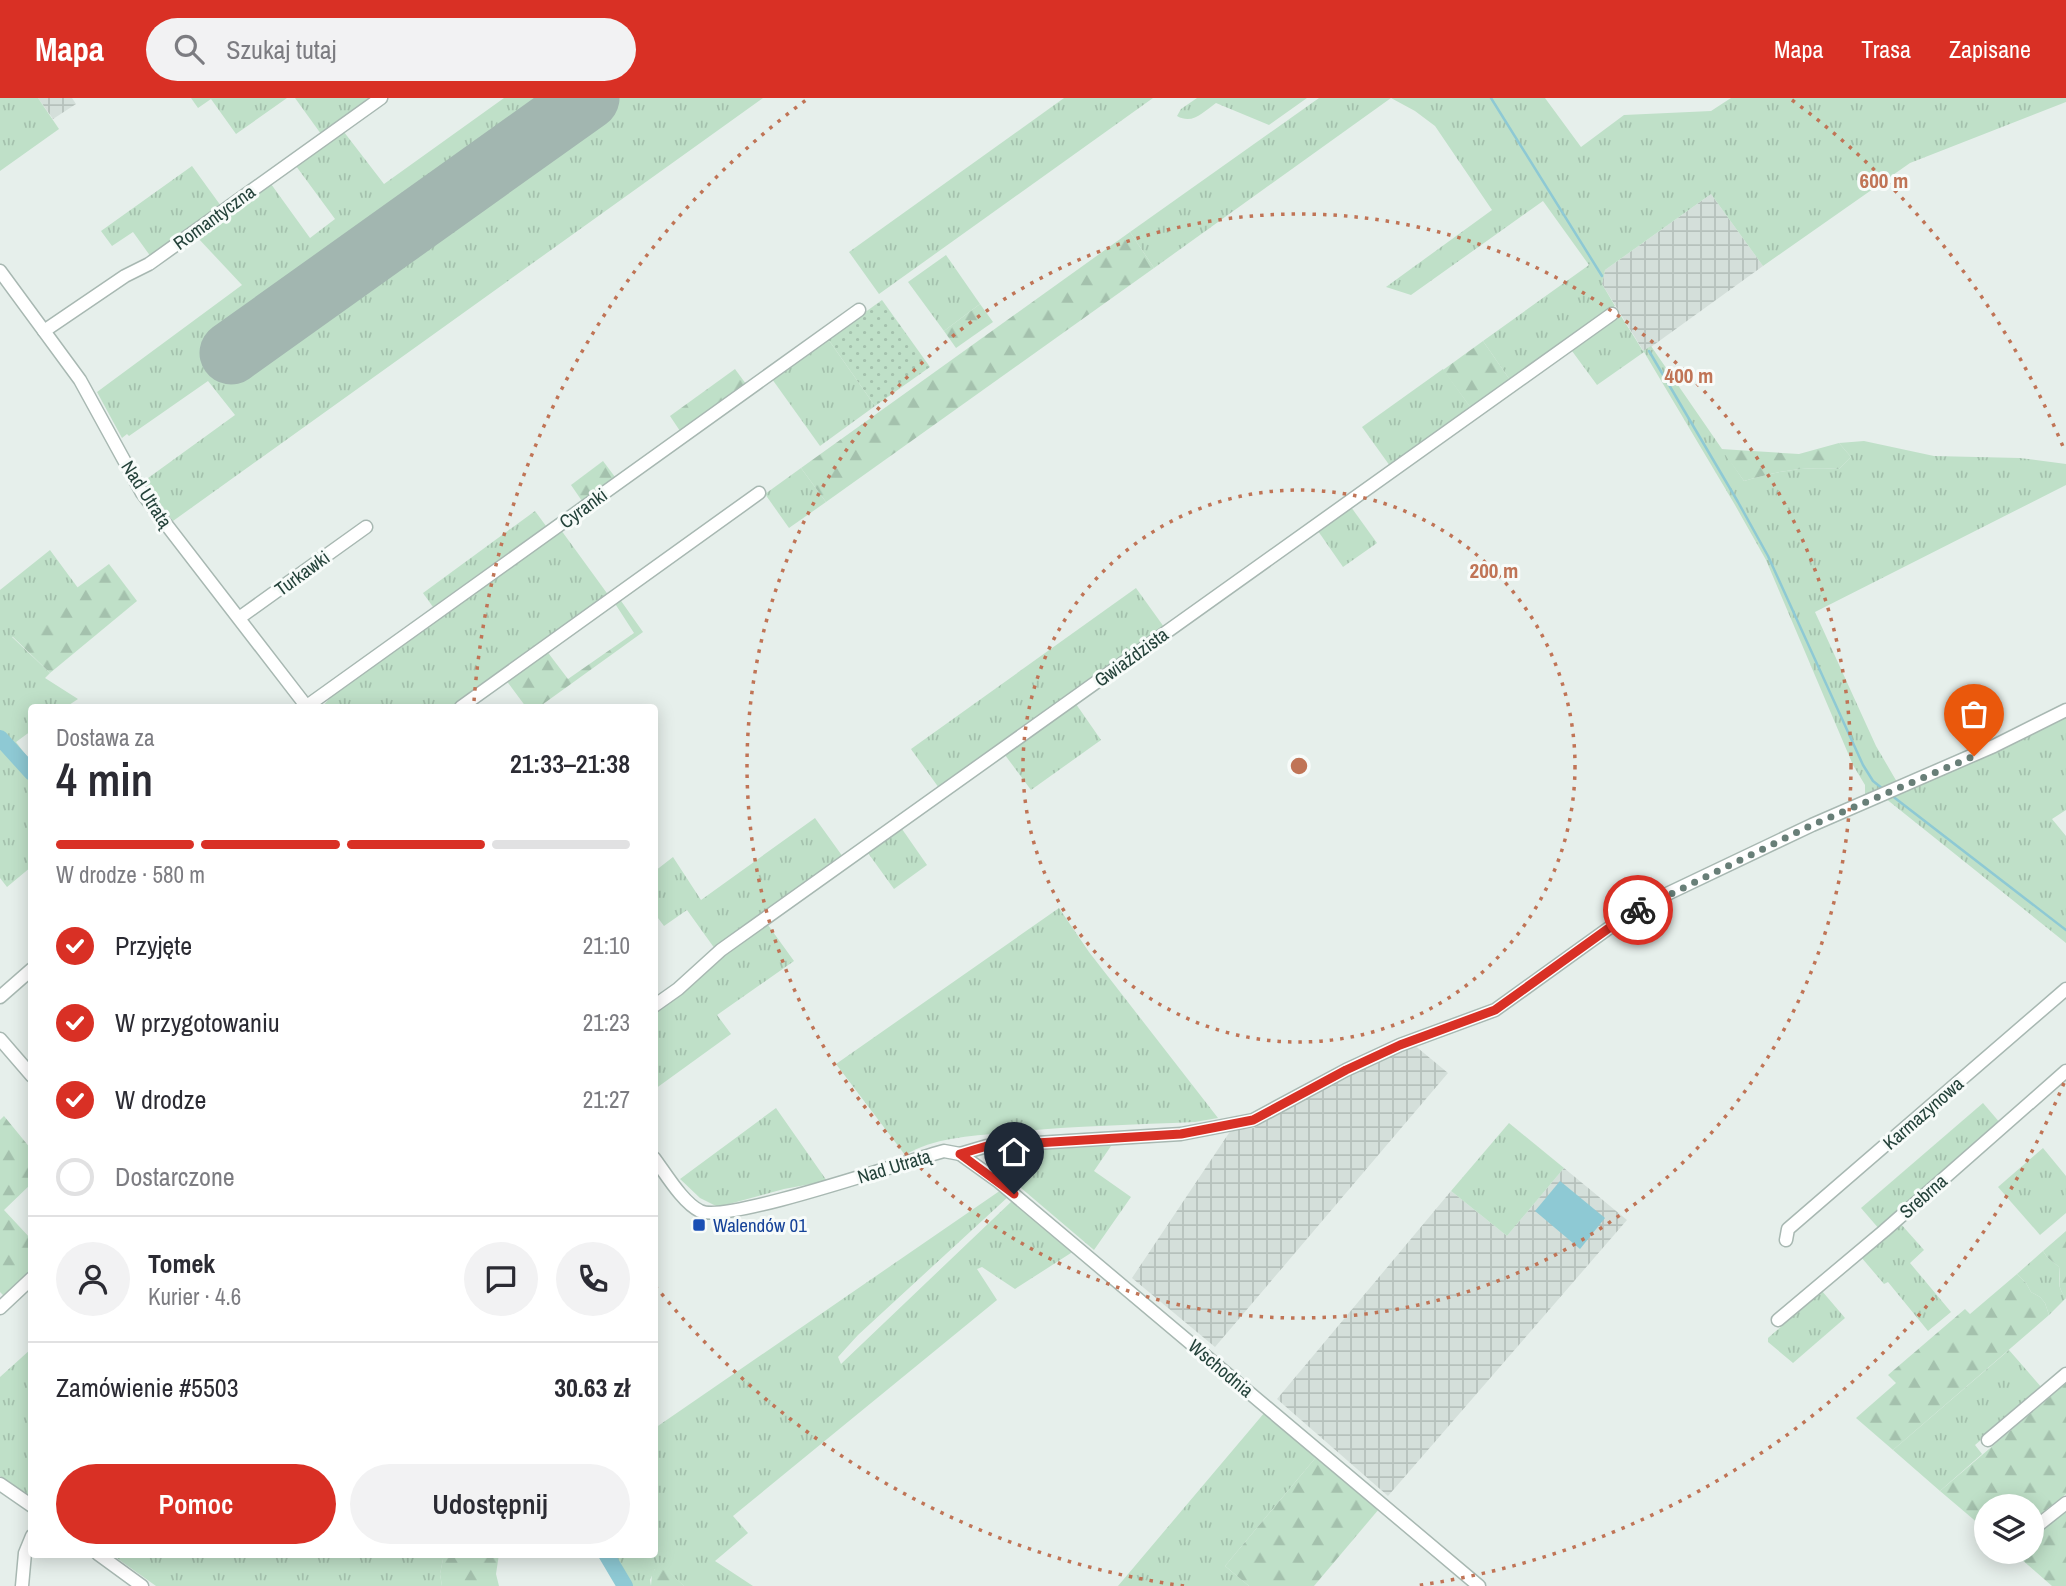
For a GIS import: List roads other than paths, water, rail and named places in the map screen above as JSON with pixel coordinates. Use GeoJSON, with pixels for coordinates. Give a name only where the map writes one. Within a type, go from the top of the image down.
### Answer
{"type":"FeatureCollection","features":[{"type":"Feature","properties":{"kind":"street","name":"Romantyczna"},"geometry":{"type":"LineString","coordinates":[[44,331],[125,276],[149,264],[382,98]]}},
{"type":"Feature","properties":{"kind":"street","name":"Nad Utratą"},"geometry":{"type":"LineString","coordinates":[[0,271],[80,380],[142,493],[305,704]]}},
{"type":"Feature","properties":{"kind":"street","name":"Cyranki"},"geometry":{"type":"LineString","coordinates":[[311,704],[859,310]]}},
{"type":"Feature","properties":{"kind":"street","name":"Gwiaździsta"},"geometry":{"type":"LineString","coordinates":[[658,1003],[721,950],[1612,314]]}},
{"type":"Feature","properties":{"kind":"street"},"geometry":{"type":"LineString","coordinates":[[465,704],[759,494]]}},
{"type":"Feature","properties":{"kind":"street","name":"Turkawki"},"geometry":{"type":"LineString","coordinates":[[239,618],[366,527]]}},
{"type":"Feature","properties":{"kind":"street","name":"Nad Utratą"},"geometry":{"type":"LineString","coordinates":[[658,1163],[691,1205],[704,1213],[715,1213],[741,1210],[816,1190],[944,1151],[960,1154],[987,1146],[1181,1134],[1253,1120],[1346,1070],[1400,1045],[1495,1010],[1609,928],[1667,894],[1812,825],[1994,746],[2066,710]]}},
{"type":"Feature","properties":{"kind":"street"},"geometry":{"type":"LineString","coordinates":[[0,997],[28,972]]}},
{"type":"Feature","properties":{"kind":"street","name":"Karmazynowa"},"geometry":{"type":"LineString","coordinates":[[1786,1240],[1788,1229],[2066,989]]}},
{"type":"Feature","properties":{"kind":"street"},"geometry":{"type":"LineString","coordinates":[[0,1039],[28,1071]]}},
{"type":"Feature","properties":{"kind":"street","name":"Srebrna"},"geometry":{"type":"LineString","coordinates":[[1779,1320],[2066,1071]]}},
{"type":"Feature","properties":{"kind":"street","name":"Wschodnia"},"geometry":{"type":"LineString","coordinates":[[960,1154],[999,1182],[1479,1586]]}},
{"type":"Feature","properties":{"kind":"street"},"geometry":{"type":"LineString","coordinates":[[0,1308],[28,1282]]}},
{"type":"Feature","properties":{"kind":"street"},"geometry":{"type":"LineString","coordinates":[[1988,1440],[2066,1374]]}},
{"type":"Feature","properties":{"kind":"street"},"geometry":{"type":"LineString","coordinates":[[0,1484],[28,1503]]}},
{"type":"Feature","properties":{"kind":"street"},"geometry":{"type":"LineString","coordinates":[[2044,1520],[2066,1503]]}},
{"type":"Feature","properties":{"kind":"street"},"geometry":{"type":"LineString","coordinates":[[22,1586],[28,1546]]}},
{"type":"Feature","properties":{"kind":"street"},"geometry":{"type":"LineString","coordinates":[[103,1558],[142,1586]]}},
{"type":"Feature","properties":{"kind":"water"},"geometry":{"type":"Polygon","coordinates":[[[1560,1181],[1605,1218],[1580,1249],[1535,1211],[1560,1181]]]}},
{"type":"Feature","properties":{"kind":"waterway"},"geometry":{"type":"LineString","coordinates":[[1491,98],[1602,276]]}},
{"type":"Feature","properties":{"kind":"waterway"},"geometry":{"type":"LineString","coordinates":[[1649,351],[1768,556],[1863,765],[1873,781],[1883,789]]}},
{"type":"Feature","properties":{"kind":"waterway"},"geometry":{"type":"LineString","coordinates":[[0,738],[28,769]]}},
{"type":"Feature","properties":{"kind":"waterway"},"geometry":{"type":"LineString","coordinates":[[1891,795],[2066,930]]}},
{"type":"Feature","properties":{"kind":"waterway"},"geometry":{"type":"LineString","coordinates":[[608,1558],[625,1586]]}},
{"type":"Feature","properties":{"kind":"place","name":"Walendów 01"},"geometry":{"type":"Point","coordinates":[699,1225]}}]}
